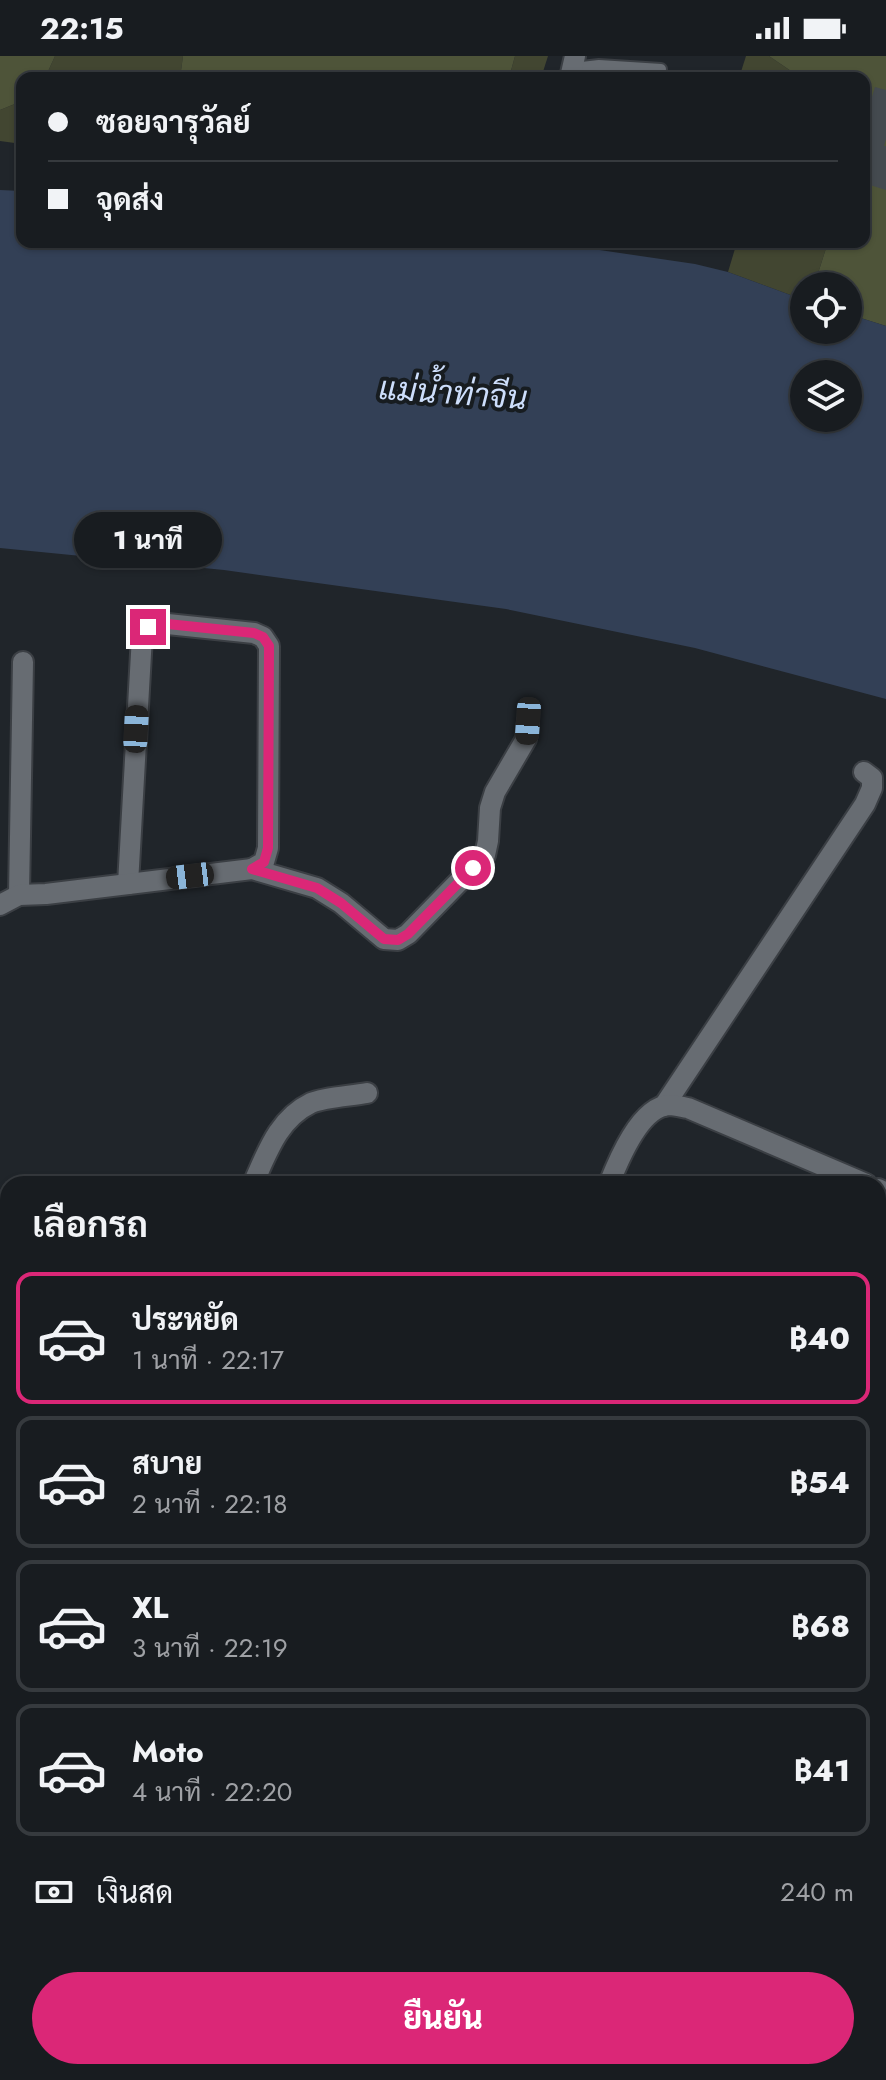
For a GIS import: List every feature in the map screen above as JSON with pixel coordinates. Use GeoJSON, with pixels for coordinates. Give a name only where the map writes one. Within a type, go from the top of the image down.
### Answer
{"type":"FeatureCollection","features":[{"type":"Feature","properties":{"kind":"street"},"geometry":{"type":"LineString","coordinates":[[128,884],[142,636],[148,627],[158,623],[254,633],[263,637],[269,646],[268,848],[264,862],[252,869]]}},
{"type":"Feature","properties":{"kind":"street"},"geometry":{"type":"LineString","coordinates":[[19,895],[23,662]]}},
{"type":"Feature","properties":{"kind":"street"},"geometry":{"type":"LineString","coordinates":[[0,905],[19,895],[252,869],[317,888],[341,903],[384,939],[398,940],[408,934],[485,855],[490,808],[495,792],[526,739],[528,721]]}},
{"type":"Feature","properties":{"kind":"street"},"geometry":{"type":"LineString","coordinates":[[664,1106],[865,804],[872,788],[872,778],[864,772]]}},
{"type":"Feature","properties":{"kind":"street"},"geometry":{"type":"LineString","coordinates":[[257,1176],[287,1119],[312,1102],[367,1093]]}},
{"type":"Feature","properties":{"kind":"street"},"geometry":{"type":"LineString","coordinates":[[612,1176],[621,1153],[637,1130],[654,1110],[670,1105],[688,1108],[847,1176]]}},
{"type":"Feature","properties":{"kind":"lane"},"geometry":{"type":"LineString","coordinates":[[573,67],[599,65],[661,69]]}},
{"type":"Feature","properties":{"kind":"green space"},"geometry":{"type":"Polygon","coordinates":[[[0,56],[55,56],[48,72],[16,72],[16,103],[0,110],[0,56]]]}},
{"type":"Feature","properties":{"kind":"green space"},"geometry":{"type":"Polygon","coordinates":[[[55,56],[183,56],[181,72],[48,72],[55,56]]]}},
{"type":"Feature","properties":{"kind":"green space"},"geometry":{"type":"Polygon","coordinates":[[[183,56],[515,56],[511,72],[181,72],[183,56]]]}},
{"type":"Feature","properties":{"kind":"green space"},"geometry":{"type":"Polygon","coordinates":[[[515,56],[548,56],[543,72],[511,72],[515,56]]]}},
{"type":"Feature","properties":{"kind":"green space"},"geometry":{"type":"Polygon","coordinates":[[[746,56],[769,56],[792,72],[741,72],[746,56]]]}},
{"type":"Feature","properties":{"kind":"green space"},"geometry":{"type":"Polygon","coordinates":[[[769,56],[886,56],[886,326],[862,318],[862,272],[818,272],[826,248],[870,248],[870,72],[792,72],[769,56]]]}},
{"type":"Feature","properties":{"kind":"green space"},"geometry":{"type":"Polygon","coordinates":[[[16,103],[16,143],[0,141],[0,110],[16,103]]]}},
{"type":"Feature","properties":{"kind":"green space"},"geometry":{"type":"Polygon","coordinates":[[[735,248],[826,248],[818,272],[790,272],[790,295],[728,272],[735,248]]]}},
{"type":"Feature","properties":{"kind":"water","name":"แม่น้ำท่าจีน"},"geometry":{"type":"Polygon","coordinates":[[[0,190],[16,191],[16,248],[586,248],[695,264],[728,272],[790,295],[790,344],[862,344],[862,318],[886,326],[886,699],[695,648],[506,609],[224,570],[0,548],[0,190]]]}},
{"type":"Feature","properties":{"kind":"building"},"geometry":{"type":"Polygon","coordinates":[[[875,87],[886,90],[886,190],[870,185],[870,103],[875,87]]]}},
{"type":"Feature","properties":{"kind":"route"},"geometry":{"type":"LineString","coordinates":[[148,627],[158,623],[254,633],[263,637],[269,646],[268,848],[264,862],[252,869],[317,888],[341,903],[384,939],[398,940],[408,934],[473,868]]}}]}
